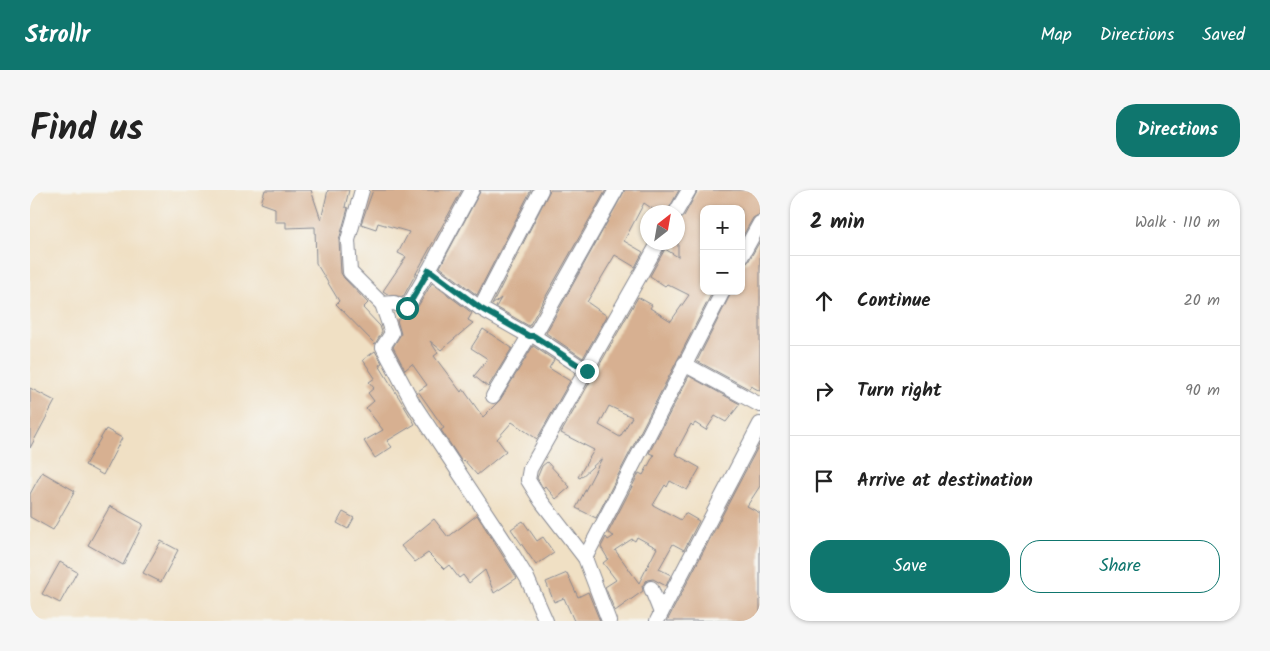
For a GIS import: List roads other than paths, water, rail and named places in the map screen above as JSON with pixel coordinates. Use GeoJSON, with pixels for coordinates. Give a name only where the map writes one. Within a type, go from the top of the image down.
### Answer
{"type":"FeatureCollection","features":[{"type":"Feature","properties":{"kind":"street"},"geometry":{"type":"LineString","coordinates":[[362,190],[348,240],[350,272],[382,304],[392,333],[383,347],[414,402],[527,578],[546,621]]}},
{"type":"Feature","properties":{"kind":"street"},"geometry":{"type":"LineString","coordinates":[[382,304],[394,303],[407,308],[472,190]]}},
{"type":"Feature","properties":{"kind":"street"},"geometry":{"type":"LineString","coordinates":[[480,308],[541,190]]}},
{"type":"Feature","properties":{"kind":"street"},"geometry":{"type":"LineString","coordinates":[[493,396],[531,336],[616,190]]}},
{"type":"Feature","properties":{"kind":"street"},"geometry":{"type":"LineString","coordinates":[[680,205],[689,190]]}},
{"type":"Feature","properties":{"kind":"street"},"geometry":{"type":"LineString","coordinates":[[745,250],[760,223]]}},
{"type":"Feature","properties":{"kind":"street"},"geometry":{"type":"LineString","coordinates":[[609,621],[585,558],[541,501],[528,480],[530,470],[655,250]]}},
{"type":"Feature","properties":{"kind":"street"},"geometry":{"type":"LineString","coordinates":[[429,270],[480,308],[531,336],[587,371]]}},
{"type":"Feature","properties":{"kind":"street"},"geometry":{"type":"LineString","coordinates":[[585,558],[721,295]]}},
{"type":"Feature","properties":{"kind":"street"},"geometry":{"type":"LineString","coordinates":[[684,364],[760,405]]}},
{"type":"Feature","properties":{"kind":"street"},"geometry":{"type":"LineString","coordinates":[[659,617],[760,424]]}},
{"type":"Feature","properties":{"kind":"street"},"geometry":{"type":"LineString","coordinates":[[651,588],[659,617]]}}]}
